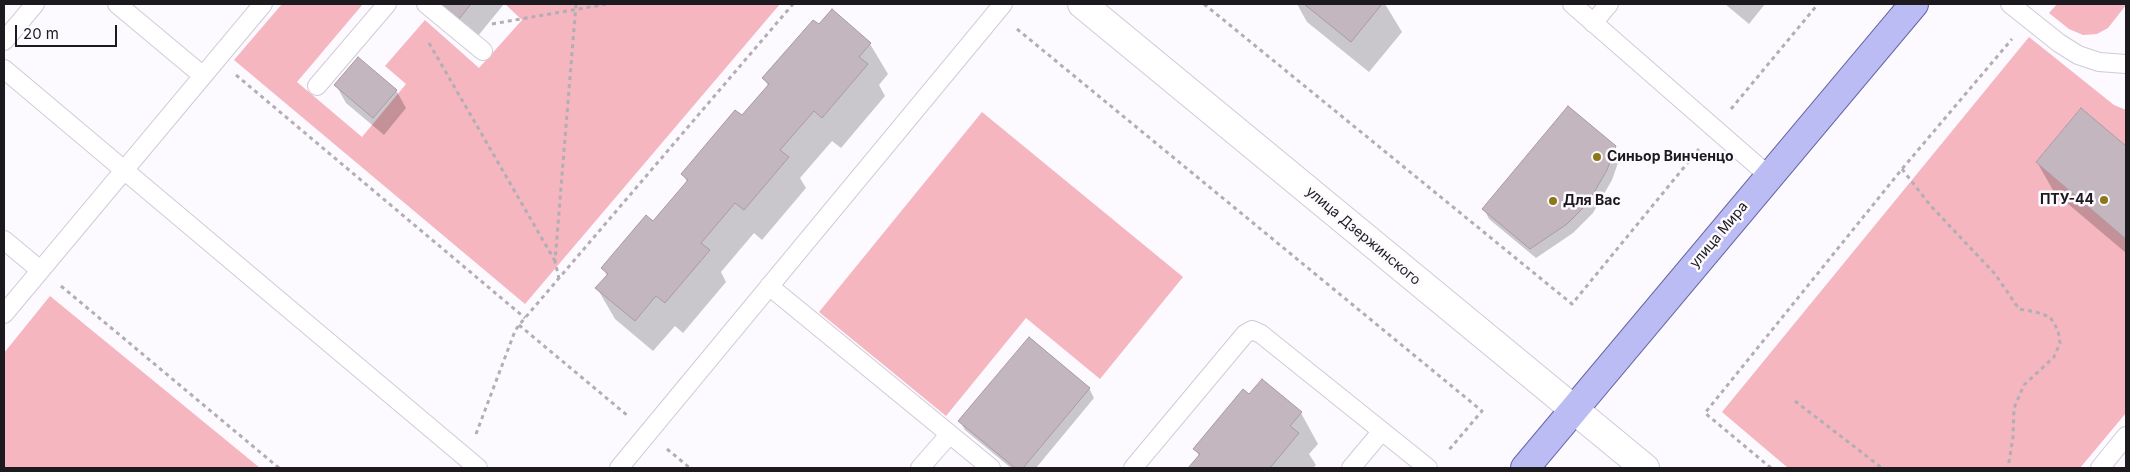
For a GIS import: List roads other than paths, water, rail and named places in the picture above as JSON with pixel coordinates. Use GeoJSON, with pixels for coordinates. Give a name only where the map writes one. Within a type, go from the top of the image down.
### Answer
{"type":"FeatureCollection","features":[{"type":"Feature","properties":{"kind":"main road","name":"улица Мира"},"geometry":{"type":"LineString","coordinates":[[1525,468],[1914,4]]}},
{"type":"Feature","properties":{"kind":"street","name":"улица Дзержинского"},"geometry":{"type":"LineString","coordinates":[[1085,5],[1644,468]]}},
{"type":"Feature","properties":{"kind":"lane"},"geometry":{"type":"LineString","coordinates":[[4,41],[34,4]]}},
{"type":"Feature","properties":{"kind":"lane"},"geometry":{"type":"LineString","coordinates":[[117,4],[202,75]]}},
{"type":"Feature","properties":{"kind":"lane"},"geometry":{"type":"LineString","coordinates":[[4,314],[123,169],[263,4]]}},
{"type":"Feature","properties":{"kind":"lane"},"geometry":{"type":"LineString","coordinates":[[317,86],[387,4]]}},
{"type":"Feature","properties":{"kind":"lane"},"geometry":{"type":"LineString","coordinates":[[426,4],[483,51]]}},
{"type":"Feature","properties":{"kind":"lane"},"geometry":{"type":"LineString","coordinates":[[1572,4],[1769,176]]}},
{"type":"Feature","properties":{"kind":"lane"},"geometry":{"type":"LineString","coordinates":[[1593,23],[1609,4]]}},
{"type":"Feature","properties":{"kind":"lane"},"geometry":{"type":"LineString","coordinates":[[2010,4],[2059,43],[2078,55],[2099,62],[2126,64]]}},
{"type":"Feature","properties":{"kind":"lane"},"geometry":{"type":"LineString","coordinates":[[618,468],[999,8]]}},
{"type":"Feature","properties":{"kind":"lane"},"geometry":{"type":"LineString","coordinates":[[4,69],[478,468]]}},
{"type":"Feature","properties":{"kind":"lane"},"geometry":{"type":"LineString","coordinates":[[4,240],[40,270]]}},
{"type":"Feature","properties":{"kind":"lane"},"geometry":{"type":"LineString","coordinates":[[770,286],[991,468]]}},
{"type":"Feature","properties":{"kind":"lane"},"geometry":{"type":"LineString","coordinates":[[1133,468],[1245,334],[1252,330],[1261,334],[1428,468]]}},
{"type":"Feature","properties":{"kind":"lane"},"geometry":{"type":"LineString","coordinates":[[1351,468],[1382,431]]}},
{"type":"Feature","properties":{"kind":"lane"},"geometry":{"type":"LineString","coordinates":[[920,468],[949,434]]}},
{"type":"Feature","properties":{"kind":"lane"},"geometry":{"type":"LineString","coordinates":[[2100,468],[2126,436]]}},
{"type":"Feature","properties":{"kind":"place","name":"Синьор Винченцо"},"geometry":{"type":"Point","coordinates":[1597,157]}},
{"type":"Feature","properties":{"kind":"place","name":"ПТУ-44"},"geometry":{"type":"Point","coordinates":[2104,200]}},
{"type":"Feature","properties":{"kind":"place","name":"Для Вас"},"geometry":{"type":"Point","coordinates":[1553,201]}}]}
